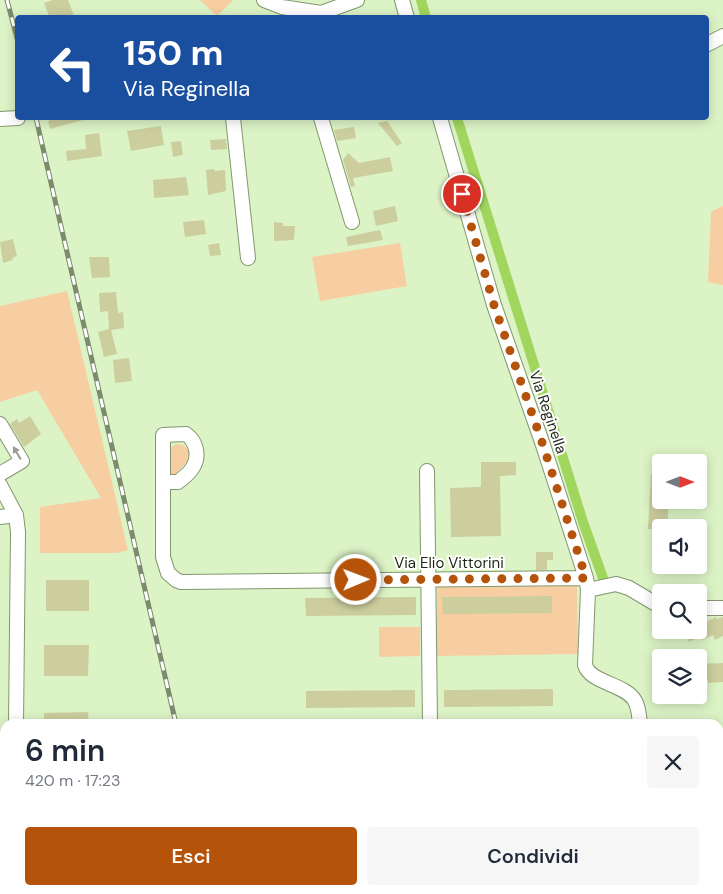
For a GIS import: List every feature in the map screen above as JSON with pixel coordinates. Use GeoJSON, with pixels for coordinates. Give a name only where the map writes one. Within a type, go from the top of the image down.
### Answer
{"type":"FeatureCollection","features":[{"type":"Feature","properties":{"kind":"street"},"geometry":{"type":"LineString","coordinates":[[264,0],[283,14],[321,12],[356,0]]}},
{"type":"Feature","properties":{"kind":"street"},"geometry":{"type":"LineString","coordinates":[[402,0],[406,15]]}},
{"type":"Feature","properties":{"kind":"street"},"geometry":{"type":"LineString","coordinates":[[709,43],[723,36]]}},
{"type":"Feature","properties":{"kind":"street"},"geometry":{"type":"LineString","coordinates":[[0,119],[15,118]]}},
{"type":"Feature","properties":{"kind":"street"},"geometry":{"type":"LineString","coordinates":[[233,120],[248,258]]}},
{"type":"Feature","properties":{"kind":"street"},"geometry":{"type":"LineString","coordinates":[[322,120],[352,222]]}},
{"type":"Feature","properties":{"kind":"street","name":"Via Reginella"},"geometry":{"type":"LineString","coordinates":[[441,120],[494,305],[590,586],[586,669],[628,692],[635,700],[640,719]]}},
{"type":"Feature","properties":{"kind":"street"},"geometry":{"type":"LineString","coordinates":[[0,424],[22,461],[0,474]]}},
{"type":"Feature","properties":{"kind":"street"},"geometry":{"type":"LineString","coordinates":[[427,471],[430,719]]}},
{"type":"Feature","properties":{"kind":"street","name":"Via Elio Vittorini"},"geometry":{"type":"LineString","coordinates":[[163,482],[163,557],[166,568],[176,580],[187,582],[429,579],[590,586],[616,584],[629,588],[652,602]]}},
{"type":"Feature","properties":{"kind":"street"},"geometry":{"type":"LineString","coordinates":[[0,485],[16,515],[18,538],[16,719]]}},
{"type":"Feature","properties":{"kind":"street"},"geometry":{"type":"LineString","coordinates":[[0,517],[16,515]]}},
{"type":"Feature","properties":{"kind":"street"},"geometry":{"type":"LineString","coordinates":[[707,608],[723,608]]}},
{"type":"Feature","properties":{"kind":"shaded area"},"geometry":{"type":"Polygon","coordinates":[[[200,0],[233,0],[218,15],[200,0]]]}},
{"type":"Feature","properties":{"kind":"shaded area"},"geometry":{"type":"Polygon","coordinates":[[[723,206],[723,285],[708,282],[711,212],[723,206]]]}},
{"type":"Feature","properties":{"kind":"shaded area"},"geometry":{"type":"Polygon","coordinates":[[[400,243],[407,286],[320,301],[312,257],[400,243]]]}},
{"type":"Feature","properties":{"kind":"shaded area"},"geometry":{"type":"Polygon","coordinates":[[[67,291],[128,550],[117,553],[40,553],[40,507],[101,498],[37,390],[0,402],[0,306],[67,291]]]}},
{"type":"Feature","properties":{"kind":"shaded area"},"geometry":{"type":"Polygon","coordinates":[[[176,444],[186,448],[190,458],[173,477],[170,477],[169,449],[176,444]]]}},
{"type":"Feature","properties":{"kind":"shaded area"},"geometry":{"type":"Polygon","coordinates":[[[577,586],[578,654],[437,656],[437,587],[577,586]]]}},
{"type":"Feature","properties":{"kind":"shaded area"},"geometry":{"type":"Polygon","coordinates":[[[379,627],[420,627],[420,656],[379,657],[379,627]]]}},
{"type":"Feature","properties":{"kind":"building"},"geometry":{"type":"Polygon","coordinates":[[[53,0],[68,0],[74,15],[49,15],[44,3],[53,0]]]}},
{"type":"Feature","properties":{"kind":"building"},"geometry":{"type":"Polygon","coordinates":[[[52,120],[83,120],[50,129],[48,121],[52,120]]]}},
{"type":"Feature","properties":{"kind":"building"},"geometry":{"type":"Polygon","coordinates":[[[387,121],[402,143],[397,146],[378,123],[387,121]]]}},
{"type":"Feature","properties":{"kind":"building"},"geometry":{"type":"Polygon","coordinates":[[[161,126],[164,145],[131,151],[127,131],[161,126]]]}},
{"type":"Feature","properties":{"kind":"building"},"geometry":{"type":"Polygon","coordinates":[[[354,127],[356,138],[337,141],[334,130],[354,127]]]}},
{"type":"Feature","properties":{"kind":"building"},"geometry":{"type":"Polygon","coordinates":[[[99,133],[102,156],[67,161],[66,151],[86,149],[85,135],[99,133]]]}},
{"type":"Feature","properties":{"kind":"building"},"geometry":{"type":"Polygon","coordinates":[[[226,139],[227,149],[211,150],[210,140],[226,139]]]}},
{"type":"Feature","properties":{"kind":"building"},"geometry":{"type":"Polygon","coordinates":[[[181,141],[183,155],[173,157],[171,142],[181,141]]]}},
{"type":"Feature","properties":{"kind":"building"},"geometry":{"type":"Polygon","coordinates":[[[348,153],[359,163],[390,157],[393,171],[353,178],[355,186],[351,187],[343,160],[348,153]]]}},
{"type":"Feature","properties":{"kind":"building"},"geometry":{"type":"Polygon","coordinates":[[[214,169],[215,171],[225,170],[226,191],[208,195],[206,170],[214,169]]]}},
{"type":"Feature","properties":{"kind":"building"},"geometry":{"type":"Polygon","coordinates":[[[186,177],[189,195],[154,198],[153,180],[186,177]]]}},
{"type":"Feature","properties":{"kind":"building"},"geometry":{"type":"Polygon","coordinates":[[[395,206],[398,221],[376,226],[373,211],[395,206]]]}},
{"type":"Feature","properties":{"kind":"building"},"geometry":{"type":"Polygon","coordinates":[[[204,220],[206,234],[185,237],[183,222],[204,220]]]}},
{"type":"Feature","properties":{"kind":"building"},"geometry":{"type":"Polygon","coordinates":[[[274,222],[283,223],[283,226],[295,226],[294,240],[274,241],[274,222]]]}},
{"type":"Feature","properties":{"kind":"building"},"geometry":{"type":"Polygon","coordinates":[[[380,230],[383,240],[348,246],[346,237],[380,230]]]}},
{"type":"Feature","properties":{"kind":"building"},"geometry":{"type":"Polygon","coordinates":[[[13,239],[17,256],[12,258],[13,260],[3,263],[0,242],[13,239]]]}},
{"type":"Feature","properties":{"kind":"building"},"geometry":{"type":"Polygon","coordinates":[[[219,243],[221,255],[210,256],[208,245],[219,243]]]}},
{"type":"Feature","properties":{"kind":"building"},"geometry":{"type":"Polygon","coordinates":[[[89,257],[109,257],[110,277],[92,278],[89,257]]]}},
{"type":"Feature","properties":{"kind":"building"},"geometry":{"type":"Polygon","coordinates":[[[116,292],[118,313],[123,312],[124,328],[111,330],[117,354],[104,357],[98,332],[109,329],[108,311],[100,312],[99,293],[116,292]]]}},
{"type":"Feature","properties":{"kind":"building"},"geometry":{"type":"Polygon","coordinates":[[[129,358],[132,381],[115,383],[113,360],[129,358]]]}},
{"type":"Feature","properties":{"kind":"building"},"geometry":{"type":"Polygon","coordinates":[[[30,416],[41,434],[24,447],[10,424],[17,419],[19,423],[30,416]]]}},
{"type":"Feature","properties":{"kind":"building"},"geometry":{"type":"Polygon","coordinates":[[[481,462],[516,462],[516,475],[500,476],[501,536],[451,537],[450,488],[481,487],[481,462]]]}},
{"type":"Feature","properties":{"kind":"building"},"geometry":{"type":"Polygon","coordinates":[[[652,474],[652,509],[668,509],[668,519],[652,519],[652,529],[648,529],[652,474]]]}},
{"type":"Feature","properties":{"kind":"building"},"geometry":{"type":"Polygon","coordinates":[[[536,552],[553,552],[553,560],[547,560],[547,570],[536,570],[536,552]]]}},
{"type":"Feature","properties":{"kind":"building"},"geometry":{"type":"Polygon","coordinates":[[[46,580],[89,580],[89,611],[46,611],[46,580]]]}},
{"type":"Feature","properties":{"kind":"building"},"geometry":{"type":"Polygon","coordinates":[[[552,596],[552,613],[443,614],[442,597],[552,596]]]}},
{"type":"Feature","properties":{"kind":"building"},"geometry":{"type":"Polygon","coordinates":[[[416,597],[416,615],[306,616],[305,598],[416,597]]]}},
{"type":"Feature","properties":{"kind":"building"},"geometry":{"type":"Polygon","coordinates":[[[716,617],[717,619],[723,617],[723,636],[715,640],[713,635],[707,638],[707,622],[716,617]]]}},
{"type":"Feature","properties":{"kind":"building"},"geometry":{"type":"Polygon","coordinates":[[[44,645],[89,645],[88,676],[44,676],[44,645]]]}},
{"type":"Feature","properties":{"kind":"building"},"geometry":{"type":"Polygon","coordinates":[[[723,663],[723,682],[708,683],[707,664],[723,663]]]}},
{"type":"Feature","properties":{"kind":"building"},"geometry":{"type":"Polygon","coordinates":[[[553,689],[553,706],[444,707],[444,690],[553,689]]]}},
{"type":"Feature","properties":{"kind":"building"},"geometry":{"type":"Polygon","coordinates":[[[415,690],[415,707],[306,708],[306,691],[415,690]]]}},
{"type":"Feature","properties":{"kind":"building"},"geometry":{"type":"Polygon","coordinates":[[[88,712],[89,719],[44,719],[44,713],[88,712]]]}},
{"type":"Feature","properties":{"kind":"waterway"},"geometry":{"type":"LineString","coordinates":[[421,0],[425,15]]}},
{"type":"Feature","properties":{"kind":"waterway"},"geometry":{"type":"LineString","coordinates":[[458,120],[583,522],[604,581]]}},
{"type":"Feature","properties":{"kind":"railway"},"geometry":{"type":"LineString","coordinates":[[7,0],[15,31]]}},
{"type":"Feature","properties":{"kind":"railway"},"geometry":{"type":"LineString","coordinates":[[36,120],[175,719]]}},
{"type":"Feature","properties":{"kind":"route"},"geometry":{"type":"LineString","coordinates":[[356,580],[586,578],[543,445],[494,305],[462,194]]}}]}
